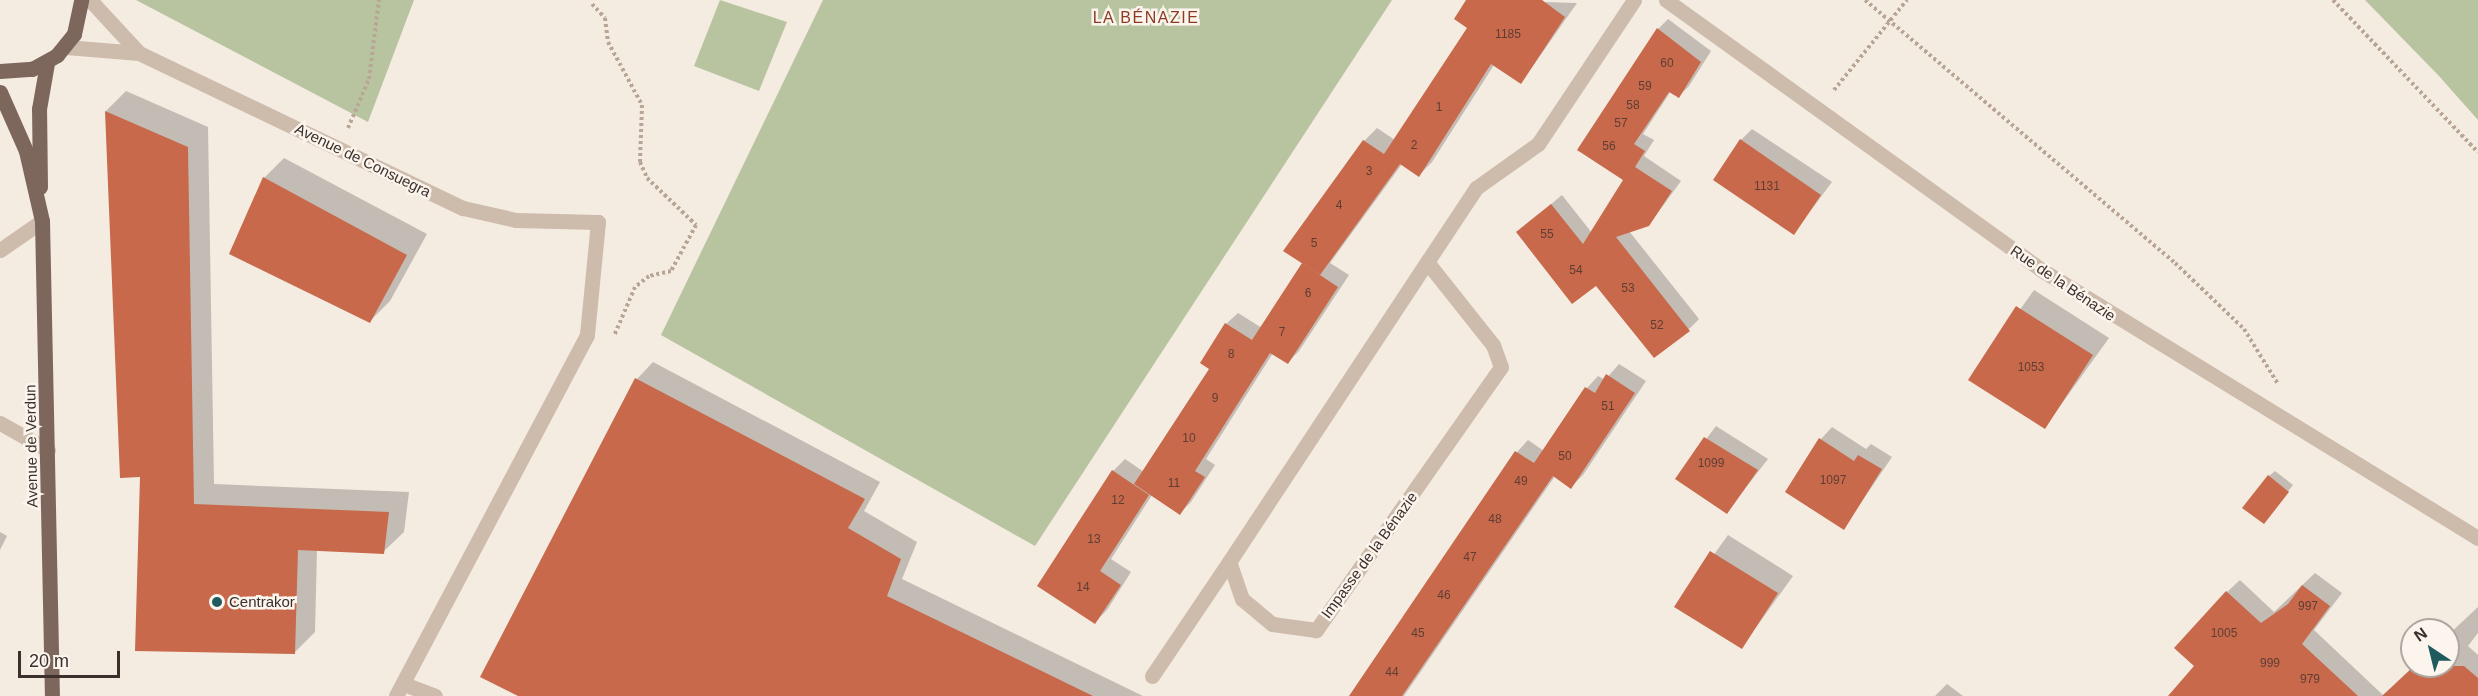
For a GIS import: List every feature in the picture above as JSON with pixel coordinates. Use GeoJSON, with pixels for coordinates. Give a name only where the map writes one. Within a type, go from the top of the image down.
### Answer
{"type":"FeatureCollection","features":[{"type":"Feature","properties":{"kind":"main road"},"geometry":{"type":"LineString","coordinates":[[0,71],[47,63],[66,47],[79,19],[81,0]]}},
{"type":"Feature","properties":{"kind":"main road","name":"Avenue de Verdun"},"geometry":{"type":"LineString","coordinates":[[47,63],[39,109],[39,196],[42,221],[48,450],[52,696]]}},
{"type":"Feature","properties":{"kind":"main road","name":"Avenue de Verdun"},"geometry":{"type":"LineString","coordinates":[[0,92],[39,196]]}},
{"type":"Feature","properties":{"kind":"street","name":"Avenue de Consuegra"},"geometry":{"type":"LineString","coordinates":[[90,0],[140,53]]}},
{"type":"Feature","properties":{"kind":"street"},"geometry":{"type":"LineString","coordinates":[[1152,676],[1476,188],[1538,144],[1634,0]]}},
{"type":"Feature","properties":{"kind":"street","name":"Rue de la Bénazie"},"geometry":{"type":"LineString","coordinates":[[1666,0],[1817,111],[2040,269],[2478,538]]}},
{"type":"Feature","properties":{"kind":"street","name":"Avenue de Consuegra"},"geometry":{"type":"LineString","coordinates":[[66,47],[140,53],[463,208],[516,220],[598,222],[587,335],[400,690]]}},
{"type":"Feature","properties":{"kind":"street"},"geometry":{"type":"LineString","coordinates":[[0,250],[42,221]]}},
{"type":"Feature","properties":{"kind":"street","name":"Impasse de la Bénazie"},"geometry":{"type":"LineString","coordinates":[[1228,562],[1234,584],[1253,611],[1283,627],[1316,630],[1488,389],[1501,367],[1497,352],[1427,262]]}},
{"type":"Feature","properties":{"kind":"street"},"geometry":{"type":"LineString","coordinates":[[0,423],[48,450]]}},
{"type":"Feature","properties":{"kind":"street"},"geometry":{"type":"LineString","coordinates":[[400,690],[435,696]]}},
{"type":"Feature","properties":{"kind":"path"},"geometry":{"type":"LineString","coordinates":[[348,129],[369,79],[379,0]]}},
{"type":"Feature","properties":{"kind":"path"},"geometry":{"type":"LineString","coordinates":[[1865,0],[2175,263],[2244,329],[2281,388]]}},
{"type":"Feature","properties":{"kind":"path"},"geometry":{"type":"LineString","coordinates":[[1817,111],[1892,22],[1907,0]]}},
{"type":"Feature","properties":{"kind":"path"},"geometry":{"type":"LineString","coordinates":[[2332,0],[2478,152]]}},
{"type":"Feature","properties":{"kind":"path"},"geometry":{"type":"LineString","coordinates":[[592,4],[605,18],[608,42],[642,105],[640,162],[647,178],[696,225],[671,271],[649,276],[635,287],[608,348]]}},
{"type":"Feature","properties":{"kind":"green space"},"geometry":{"type":"Polygon","coordinates":[[[136,0],[414,0],[368,122],[136,0]]]}},
{"type":"Feature","properties":{"kind":"green space"},"geometry":{"type":"Polygon","coordinates":[[[720,0],[787,22],[759,91],[694,66],[720,0]]]}},
{"type":"Feature","properties":{"kind":"green space"},"geometry":{"type":"Polygon","coordinates":[[[823,0],[1392,0],[1035,546],[661,335],[823,0]]]}},
{"type":"Feature","properties":{"kind":"green space"},"geometry":{"type":"Polygon","coordinates":[[[2365,0],[2478,0],[2478,120],[2439,76],[2365,0]]]}},
{"type":"Feature","properties":{"kind":"building"},"geometry":{"type":"Polygon","coordinates":[[[1466,0],[1542,0],[1565,17],[1521,84],[1491,64],[1419,177],[1400,164],[1320,275],[1283,251],[1363,140],[1384,154],[1467,28],[1454,19],[1466,0]]]}},
{"type":"Feature","properties":{"kind":"building"},"geometry":{"type":"Polygon","coordinates":[[[1657,28],[1701,62],[1679,98],[1669,92],[1634,144],[1645,151],[1635,167],[1672,191],[1649,226],[1616,237],[1690,331],[1654,358],[1596,286],[1572,304],[1516,232],[1551,204],[1583,244],[1623,180],[1577,150],[1657,28]]]}},
{"type":"Feature","properties":{"kind":"building"},"geometry":{"type":"Polygon","coordinates":[[[105,111],[188,147],[194,504],[389,512],[384,554],[298,550],[295,654],[135,651],[140,477],[120,478],[105,111]]]}},
{"type":"Feature","properties":{"kind":"building"},"geometry":{"type":"Polygon","coordinates":[[[1740,139],[1821,195],[1794,235],[1713,180],[1740,139]]]}},
{"type":"Feature","properties":{"kind":"building"},"geometry":{"type":"Polygon","coordinates":[[[263,177],[407,255],[370,323],[229,254],[263,177]]]}},
{"type":"Feature","properties":{"kind":"building"},"geometry":{"type":"Polygon","coordinates":[[[1302,263],[1338,287],[1288,364],[1270,353],[1195,471],[1205,477],[1180,515],[1134,484],[1209,369],[1200,363],[1225,323],[1252,340],[1302,263]]]}},
{"type":"Feature","properties":{"kind":"building"},"geometry":{"type":"Polygon","coordinates":[[[2016,306],[2093,355],[2045,429],[1968,380],[2016,306]]]}},
{"type":"Feature","properties":{"kind":"building"},"geometry":{"type":"Polygon","coordinates":[[[1606,374],[1635,393],[1571,489],[1553,476],[1402,696],[1349,696],[1515,451],[1534,463],[1585,387],[1595,393],[1606,374]]]}},
{"type":"Feature","properties":{"kind":"building"},"geometry":{"type":"Polygon","coordinates":[[[635,378],[865,499],[848,528],[901,559],[887,596],[1093,696],[518,696],[480,677],[635,378]]]}},
{"type":"Feature","properties":{"kind":"building"},"geometry":{"type":"Polygon","coordinates":[[[1704,437],[1758,470],[1727,514],[1675,479],[1704,437]]]}},
{"type":"Feature","properties":{"kind":"building"},"geometry":{"type":"Polygon","coordinates":[[[1819,438],[1854,461],[1858,455],[1882,469],[1844,530],[1785,492],[1819,438]]]}},
{"type":"Feature","properties":{"kind":"building"},"geometry":{"type":"Polygon","coordinates":[[[1112,470],[1149,495],[1100,571],[1121,585],[1095,624],[1037,586],[1112,470]]]}},
{"type":"Feature","properties":{"kind":"building"},"geometry":{"type":"Polygon","coordinates":[[[2268,475],[2289,492],[2264,524],[2242,508],[2268,475]]]}},
{"type":"Feature","properties":{"kind":"building"},"geometry":{"type":"Polygon","coordinates":[[[1710,551],[1778,593],[1742,649],[1674,607],[1710,551]]]}},
{"type":"Feature","properties":{"kind":"building"},"geometry":{"type":"Polygon","coordinates":[[[2302,585],[2330,606],[2302,644],[2358,696],[2168,696],[2194,666],[2174,648],[2226,591],[2261,623],[2288,604],[2302,585]]]}},
{"type":"Feature","properties":{"kind":"building"},"geometry":{"type":"Polygon","coordinates":[[[2460,666],[2464,666],[2478,678],[2478,696],[2382,696],[2401,678],[2460,678],[2460,666]]]}},
{"type":"Feature","properties":{"kind":"place","name":"Centrakor"},"geometry":{"type":"Point","coordinates":[217,602]}},
{"type":"Feature","properties":{"kind":"district","name":"LA BÉNAZIE"},"geometry":{"type":"Point","coordinates":[1146,18]}}]}
